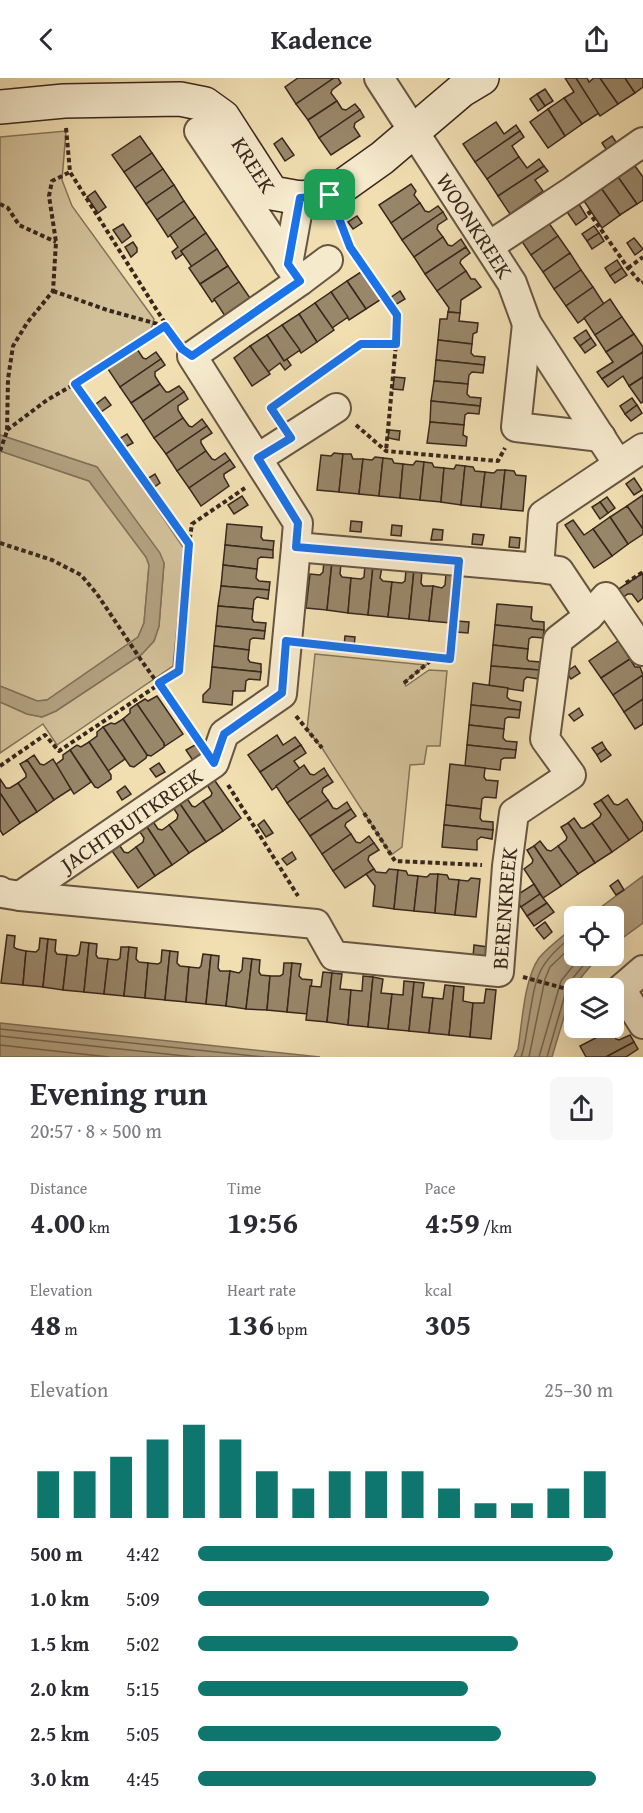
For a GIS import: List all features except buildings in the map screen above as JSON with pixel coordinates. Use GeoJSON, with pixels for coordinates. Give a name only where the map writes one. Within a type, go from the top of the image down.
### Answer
{"type":"FeatureCollection","features":[{"type":"Feature","properties":{"kind":"street","name":"WOONKREEK"},"geometry":{"type":"LineString","coordinates":[[379,78],[512,283],[527,324],[618,464]]}},
{"type":"Feature","properties":{"kind":"street"},"geometry":{"type":"LineString","coordinates":[[294,272],[315,197],[354,179],[414,132],[462,90],[482,78]]}},
{"type":"Feature","properties":{"kind":"street","name":"KREEK"},"geometry":{"type":"LineString","coordinates":[[0,107],[63,101],[180,99],[205,104],[223,117],[272,193],[315,197]]}},
{"type":"Feature","properties":{"kind":"street"},"geometry":{"type":"LineString","coordinates":[[199,131],[294,272]]}},
{"type":"Feature","properties":{"kind":"street"},"geometry":{"type":"LineString","coordinates":[[489,246],[643,142]]}},
{"type":"Feature","properties":{"kind":"street"},"geometry":{"type":"LineString","coordinates":[[282,693],[298,523],[192,356],[294,272],[328,260]]}},
{"type":"Feature","properties":{"kind":"street","name":"WOONKREEK"},"geometry":{"type":"LineString","coordinates":[[516,427],[527,324]]}},
{"type":"Feature","properties":{"kind":"street"},"geometry":{"type":"LineString","coordinates":[[263,465],[291,438],[336,408]]}},
{"type":"Feature","properties":{"kind":"street"},"geometry":{"type":"LineString","coordinates":[[516,427],[601,437]]}},
{"type":"Feature","properties":{"kind":"street"},"geometry":{"type":"LineString","coordinates":[[539,568],[543,515],[643,448]]}},
{"type":"Feature","properties":{"kind":"street"},"geometry":{"type":"LineString","coordinates":[[296,547],[559,571],[589,616],[606,597],[643,651]]}},
{"type":"Feature","properties":{"kind":"street","name":"BERENKREEK"},"geometry":{"type":"LineString","coordinates":[[316,924],[334,956],[499,972],[507,866],[514,813],[571,775],[545,740],[558,640],[589,616]]}},
{"type":"Feature","properties":{"kind":"street","name":"JACHTBUITKREEK"},"geometry":{"type":"LineString","coordinates":[[10,894],[214,763],[224,734],[282,693]]}},
{"type":"Feature","properties":{"kind":"street"},"geometry":{"type":"LineString","coordinates":[[10,894],[316,924]]}},
{"type":"Feature","properties":{"kind":"street"},"geometry":{"type":"LineString","coordinates":[[643,970],[621,989],[643,1024]]}},
{"type":"Feature","properties":{"kind":"path"},"geometry":{"type":"LineString","coordinates":[[63,101],[70,172],[165,326],[182,349],[192,356]]}},
{"type":"Feature","properties":{"kind":"path"},"geometry":{"type":"LineString","coordinates":[[0,451],[7,431],[8,378],[13,346],[27,323],[53,291],[56,242],[49,196],[52,181],[70,172]]}},
{"type":"Feature","properties":{"kind":"path"},"geometry":{"type":"LineString","coordinates":[[574,190],[628,268],[641,283],[643,282]]}},
{"type":"Feature","properties":{"kind":"path"},"geometry":{"type":"LineString","coordinates":[[315,197],[397,315],[386,451]]}},
{"type":"Feature","properties":{"kind":"path"},"geometry":{"type":"LineString","coordinates":[[0,204],[8,208],[19,225],[56,242]]}},
{"type":"Feature","properties":{"kind":"path"},"geometry":{"type":"LineString","coordinates":[[628,268],[643,257]]}},
{"type":"Feature","properties":{"kind":"path"},"geometry":{"type":"LineString","coordinates":[[53,291],[107,310],[165,326]]}},
{"type":"Feature","properties":{"kind":"path"},"geometry":{"type":"LineString","coordinates":[[7,431],[47,400],[165,326]]}},
{"type":"Feature","properties":{"kind":"path"},"geometry":{"type":"LineString","coordinates":[[291,438],[271,408],[361,344],[396,344]]}},
{"type":"Feature","properties":{"kind":"path"},"geometry":{"type":"LineString","coordinates":[[75,384],[189,544]]}},
{"type":"Feature","properties":{"kind":"path"},"geometry":{"type":"LineString","coordinates":[[336,408],[386,451],[498,461],[516,427]]}},
{"type":"Feature","properties":{"kind":"path"},"geometry":{"type":"LineString","coordinates":[[0,766],[45,735],[58,751],[179,671],[192,524],[263,465]]}},
{"type":"Feature","properties":{"kind":"path"},"geometry":{"type":"LineString","coordinates":[[0,543],[52,560],[81,575],[97,594],[214,763],[316,924]]}},
{"type":"Feature","properties":{"kind":"path"},"geometry":{"type":"LineString","coordinates":[[286,641],[450,659],[459,561]]}},
{"type":"Feature","properties":{"kind":"path"},"geometry":{"type":"LineString","coordinates":[[404,683],[435,657]]}},
{"type":"Feature","properties":{"kind":"path"},"geometry":{"type":"LineString","coordinates":[[282,693],[322,748]]}},
{"type":"Feature","properties":{"kind":"path"},"geometry":{"type":"LineString","coordinates":[[364,813],[395,861],[507,866]]}},
{"type":"Feature","properties":{"kind":"path"},"geometry":{"type":"LineString","coordinates":[[525,977],[564,988]]}},
{"type":"Feature","properties":{"kind":"shaded area"},"geometry":{"type":"Polygon","coordinates":[[[66,131],[62,180],[72,206],[154,319],[151,330],[72,383],[185,550],[173,666],[57,745],[43,724],[0,753],[0,702],[27,714],[42,717],[56,711],[142,654],[154,641],[159,626],[164,563],[97,467],[0,435],[0,137],[66,131]]]}},
{"type":"Feature","properties":{"kind":"shaded area"},"geometry":{"type":"Polygon","coordinates":[[[0,451],[89,481],[146,557],[149,565],[144,623],[138,637],[47,700],[37,701],[0,686],[0,451]]]}},
{"type":"Feature","properties":{"kind":"shaded area"},"geometry":{"type":"Polygon","coordinates":[[[315,654],[426,665],[404,683],[406,686],[429,670],[447,671],[440,746],[427,746],[424,764],[410,765],[402,847],[391,855],[322,748],[307,730],[315,654]]]}},
{"type":"Feature","properties":{"kind":"water"},"geometry":{"type":"Polygon","coordinates":[[[0,435],[97,467],[160,553],[164,563],[159,626],[154,641],[142,654],[56,711],[42,717],[27,714],[0,702],[0,686],[37,701],[47,700],[138,637],[144,623],[149,565],[146,557],[89,481],[0,451],[0,435]]]}},
{"type":"Feature","properties":{"kind":"water"},"geometry":{"type":"Polygon","coordinates":[[[643,876],[643,923],[624,937],[624,906],[602,906],[643,876]]]}},
{"type":"Feature","properties":{"kind":"water"},"geometry":{"type":"Polygon","coordinates":[[[564,936],[564,966],[591,966],[581,978],[564,978],[564,1017],[552,1057],[514,1057],[518,1049],[524,1002],[530,978],[539,958],[564,936]]]}},
{"type":"Feature","properties":{"kind":"water"},"geometry":{"type":"Polygon","coordinates":[[[0,1023],[320,1057],[0,1057],[0,1023]]]}},
{"type":"Feature","properties":{"kind":"route"},"geometry":{"type":"LineString","coordinates":[[330,195],[350,247],[397,315],[396,344],[361,344],[271,408],[291,438],[258,458],[298,523],[296,547],[459,561],[450,659],[286,641],[282,693],[224,734],[214,763],[159,683],[179,671],[189,544],[75,384],[165,326],[182,349],[192,356],[300,281],[288,264],[300,198],[330,195]]}}]}
